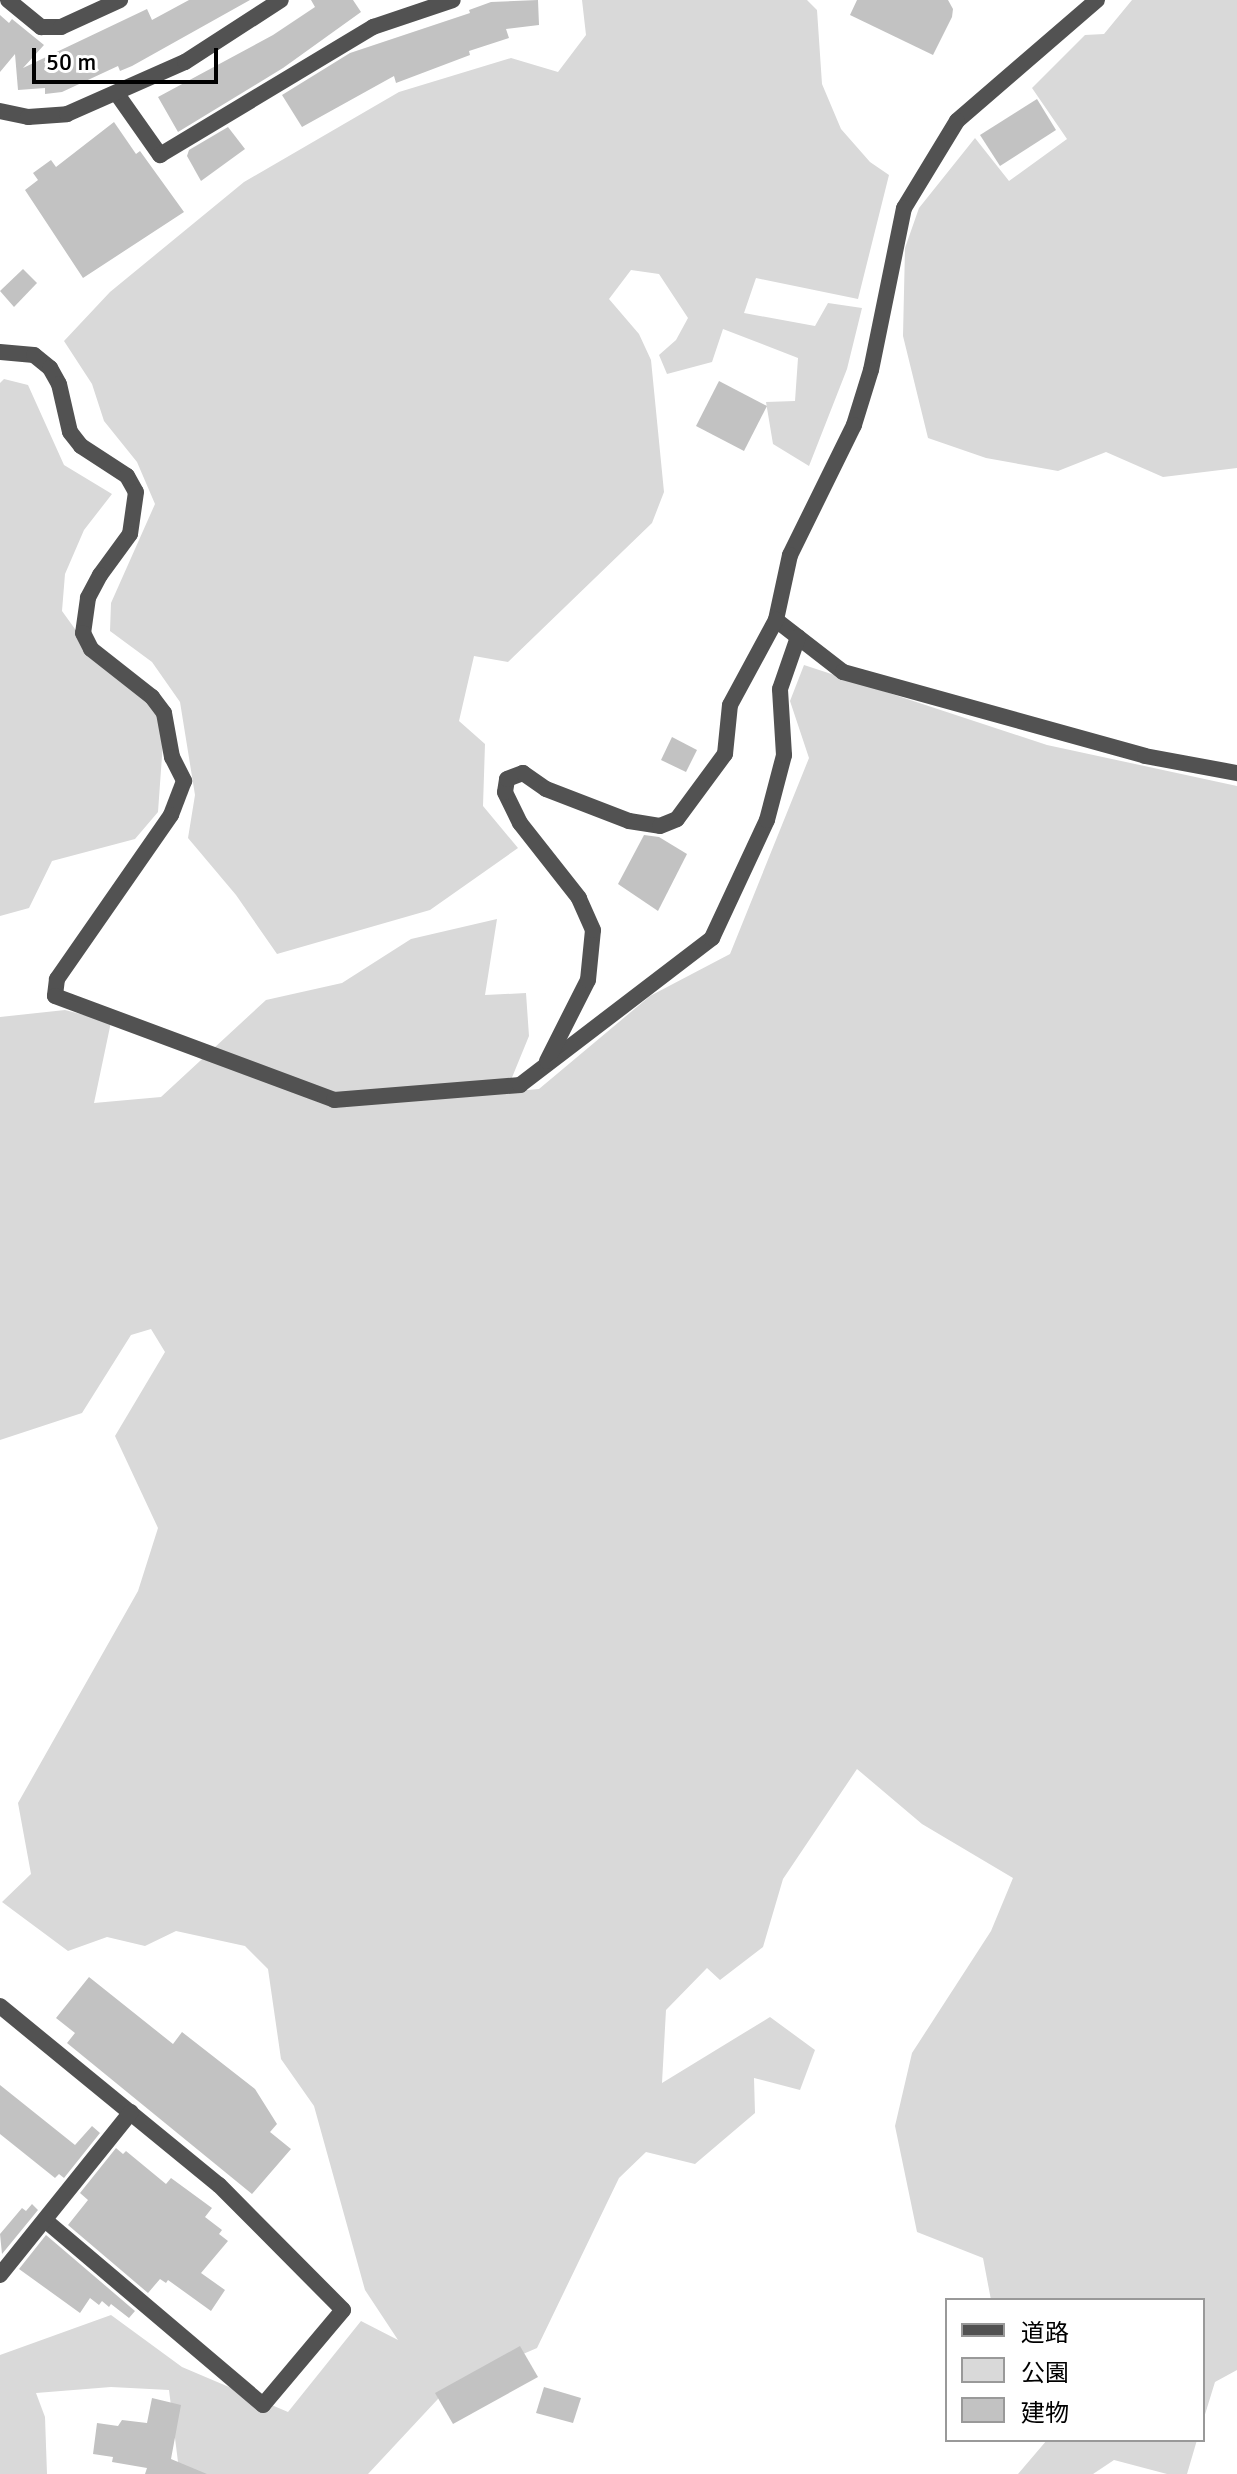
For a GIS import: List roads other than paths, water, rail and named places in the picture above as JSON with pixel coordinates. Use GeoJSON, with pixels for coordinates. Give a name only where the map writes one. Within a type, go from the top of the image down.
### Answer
{"type":"FeatureCollection","features":[{"type":"Feature","properties":{"kind":"street"},"geometry":{"type":"LineString","coordinates":[[8,0],[41,27],[61,27],[120,0]]}},
{"type":"Feature","properties":{"kind":"street"},"geometry":{"type":"LineString","coordinates":[[0,111],[28,117],[67,114],[185,62],[258,7],[281,0]]}},
{"type":"Feature","properties":{"kind":"street"},"geometry":{"type":"LineString","coordinates":[[117,94],[160,155],[373,27],[453,0]]}},
{"type":"Feature","properties":{"kind":"street"},"geometry":{"type":"LineString","coordinates":[[544,1066],[588,980],[593,930],[579,898],[520,823],[505,792],[507,779],[523,773],[546,789],[629,821],[660,826],[677,819],[725,754],[730,705],[776,620],[790,555],[854,425],[871,370],[904,208],[957,121],[1097,0]]}},
{"type":"Feature","properties":{"kind":"street"},"geometry":{"type":"LineString","coordinates":[[0,352],[34,355],[50,368],[59,384],[70,432],[81,446],[127,476],[136,492],[130,534],[100,575],[88,598],[83,633],[91,649],[152,697],[164,713],[172,757],[184,781],[171,815],[57,979],[55,996],[334,1100],[520,1085],[712,938],[767,820],[784,755],[780,689],[798,637]]}},
{"type":"Feature","properties":{"kind":"street"},"geometry":{"type":"LineString","coordinates":[[776,620],[843,672],[1145,756],[1237,773]]}},
{"type":"Feature","properties":{"kind":"street"},"geometry":{"type":"LineString","coordinates":[[0,2006],[219,2185],[343,2310],[263,2405],[45,2220]]}},
{"type":"Feature","properties":{"kind":"street"},"geometry":{"type":"LineString","coordinates":[[0,2275],[131,2112]]}}]}
